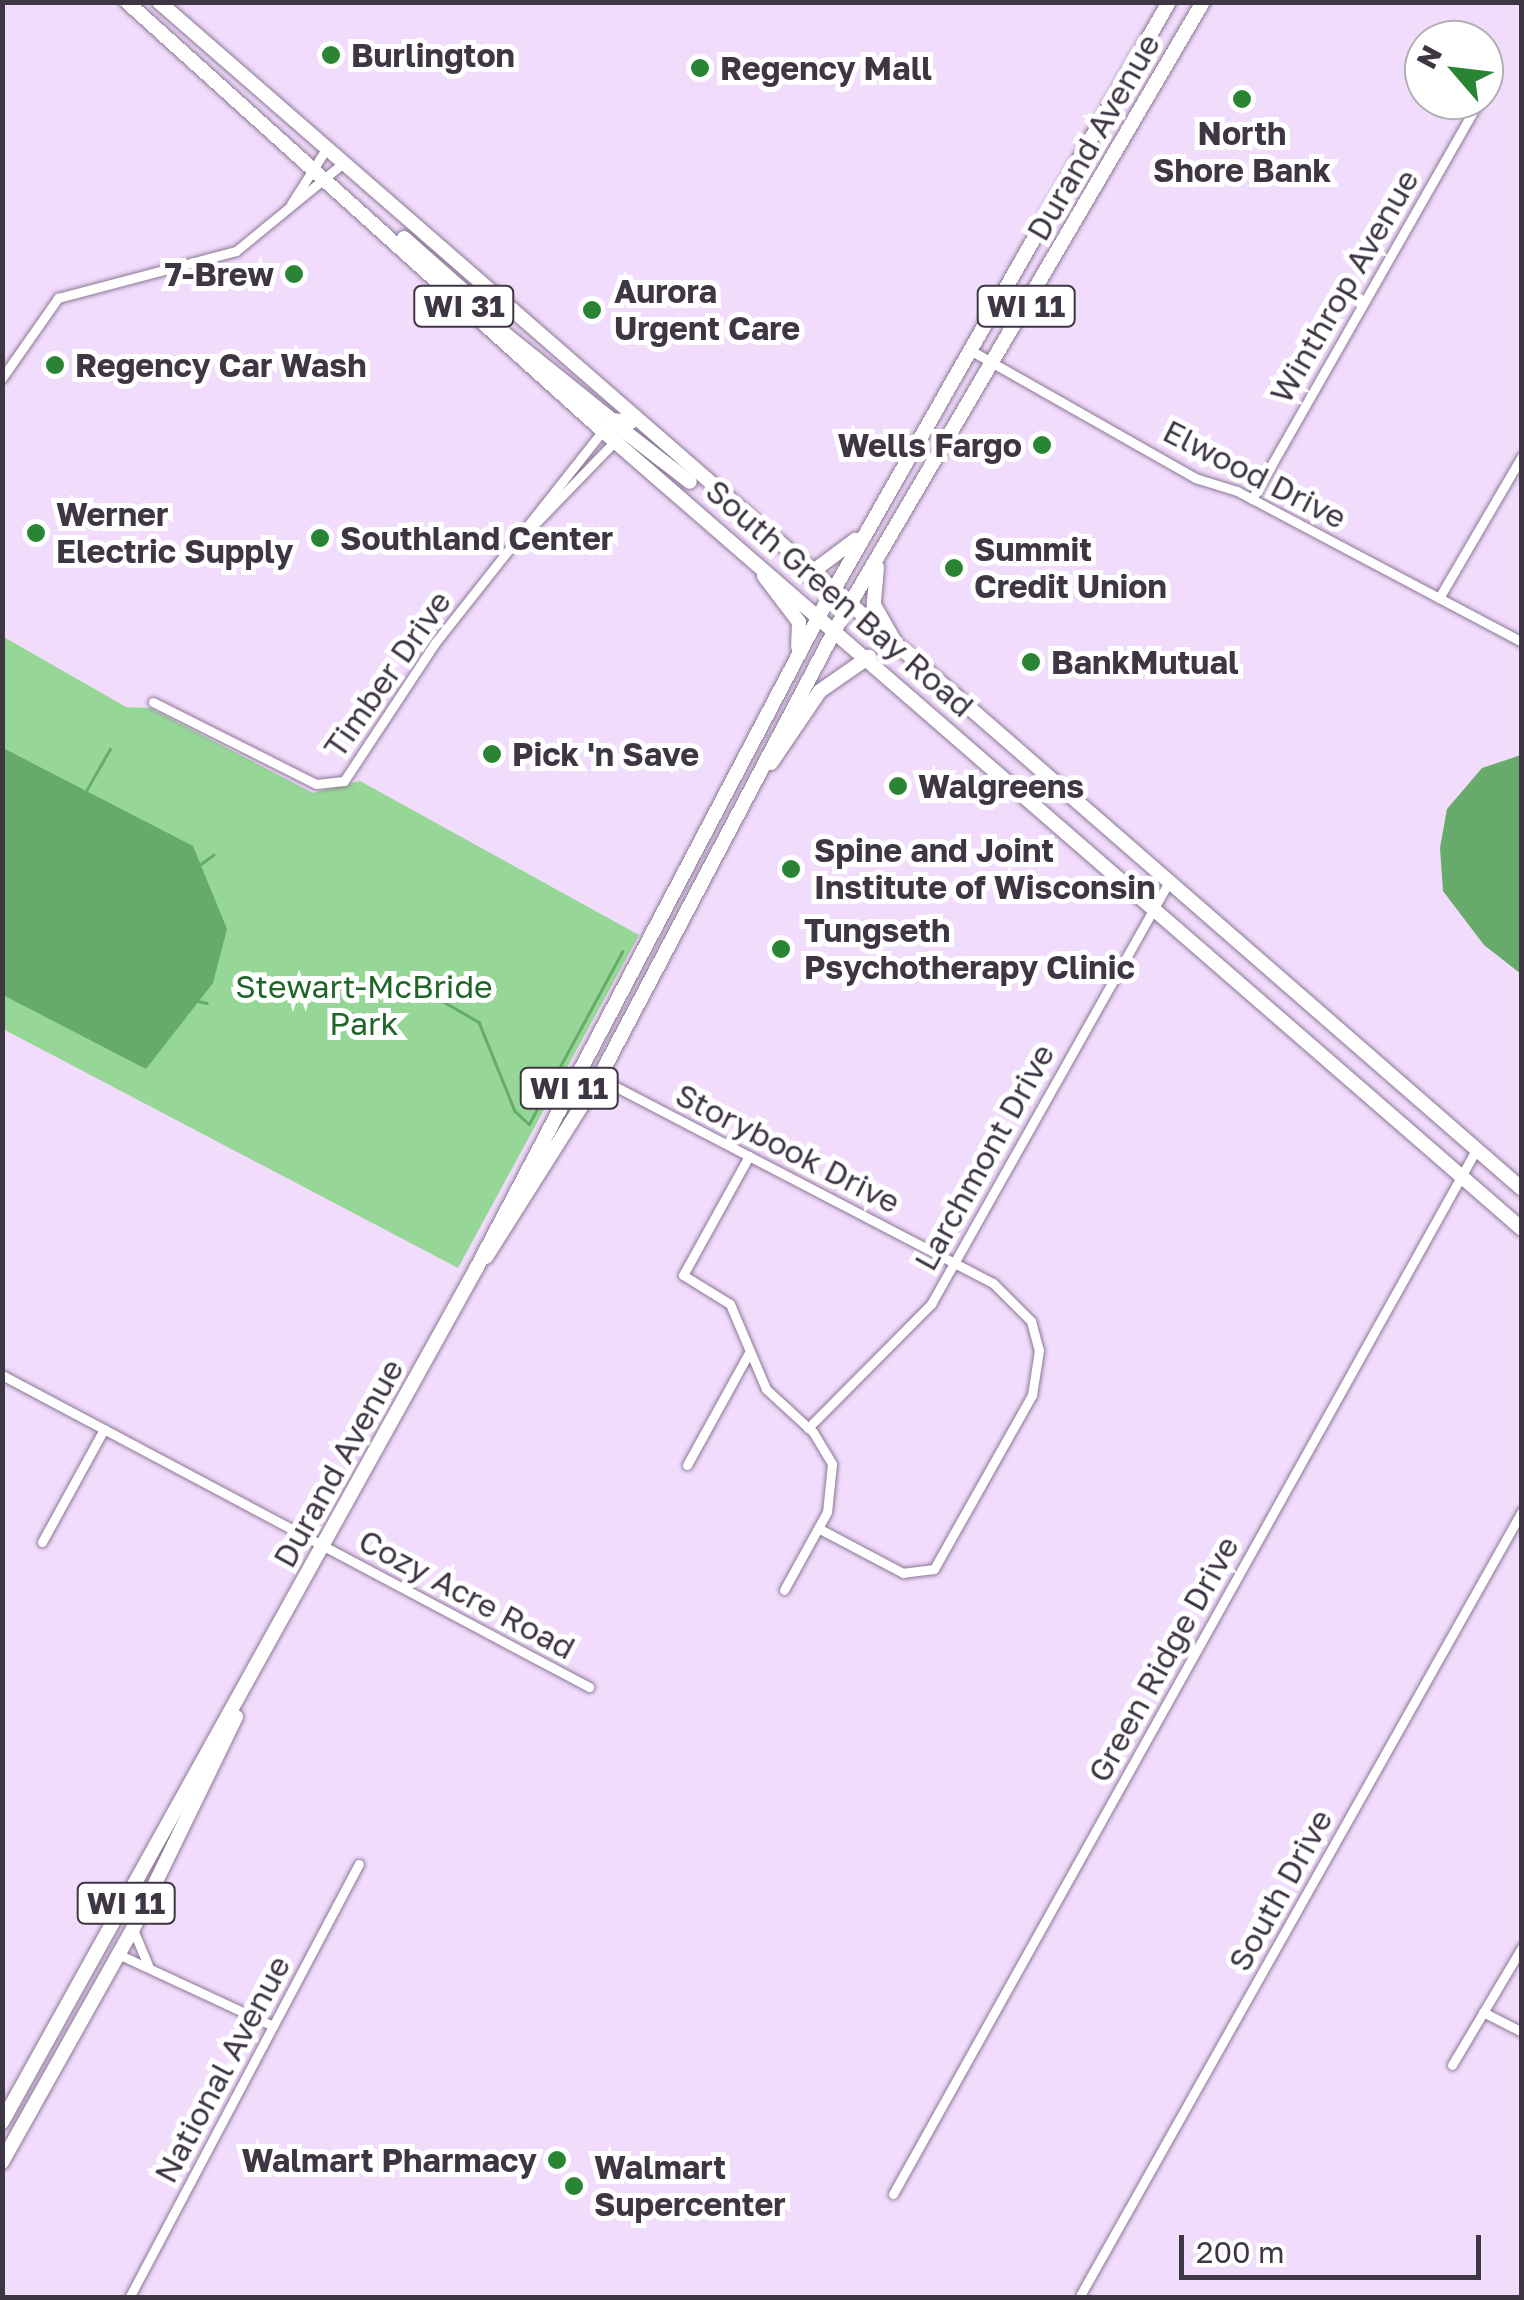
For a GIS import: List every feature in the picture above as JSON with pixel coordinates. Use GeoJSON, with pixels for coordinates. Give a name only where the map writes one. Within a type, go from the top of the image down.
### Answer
{"type":"FeatureCollection","features":[{"type":"Feature","properties":{"kind":"main road"},"geometry":{"type":"LineString","coordinates":[[128,2],[192,61],[318,160],[342,164]]}},
{"type":"Feature","properties":{"kind":"main road"},"geometry":{"type":"LineString","coordinates":[[138,2],[196,52],[226,61]]}},
{"type":"Feature","properties":{"kind":"main road"},"geometry":{"type":"LineString","coordinates":[[159,2],[226,61],[318,160],[328,179],[466,294],[516,318]]}},
{"type":"Feature","properties":{"kind":"main road","name":"Durand Avenue"},"geometry":{"type":"LineString","coordinates":[[2,2122],[250,1684],[476,1269],[820,614],[967,349],[1169,2]]}},
{"type":"Feature","properties":{"kind":"main road","name":"Durand Avenue"},"geometry":{"type":"LineString","coordinates":[[476,1269],[599,1078],[711,876],[836,628],[877,566],[1204,2]]}},
{"type":"Feature","properties":{"kind":"main road","name":"South Green Bay Road"},"geometry":{"type":"LineString","coordinates":[[342,164],[516,318],[617,426],[741,548],[1522,1229]]}},
{"type":"Feature","properties":{"kind":"main road","name":"South Green Bay Road"},"geometry":{"type":"LineString","coordinates":[[328,179],[474,315],[617,426],[726,504],[1522,1189]]}},
{"type":"Feature","properties":{"kind":"main road"},"geometry":{"type":"LineString","coordinates":[[808,575],[870,526]]}},
{"type":"Feature","properties":{"kind":"main road"},"geometry":{"type":"LineString","coordinates":[[741,548],[799,622],[795,662]]}},
{"type":"Feature","properties":{"kind":"main road"},"geometry":{"type":"LineString","coordinates":[[877,566],[874,604],[904,658]]}},
{"type":"Feature","properties":{"kind":"main road"},"geometry":{"type":"LineString","coordinates":[[765,770],[820,691],[869,657]]}},
{"type":"Feature","properties":{"kind":"main road"},"geometry":{"type":"LineString","coordinates":[[692,855],[694,879],[711,876]]}},
{"type":"Feature","properties":{"kind":"main road"},"geometry":{"type":"LineString","coordinates":[[665,909],[676,938]]}},
{"type":"Feature","properties":{"kind":"main road","name":"Durand Avenue"},"geometry":{"type":"LineString","coordinates":[[2,2162],[133,1929],[250,1684]]}},
{"type":"Feature","properties":{"kind":"main road"},"geometry":{"type":"LineString","coordinates":[[118,1954],[131,1894]]}},
{"type":"Feature","properties":{"kind":"street","name":"Winthrop Avenue"},"geometry":{"type":"LineString","coordinates":[[1252,499],[1469,120]]}},
{"type":"Feature","properties":{"kind":"street"},"geometry":{"type":"LineString","coordinates":[[290,207],[318,160]]}},
{"type":"Feature","properties":{"kind":"street"},"geometry":{"type":"LineString","coordinates":[[2,378],[58,298],[224,257],[328,179],[342,164]]}},
{"type":"Feature","properties":{"kind":"street","name":"Elwood Drive"},"geometry":{"type":"LineString","coordinates":[[967,349],[1195,478],[1252,499],[1522,642]]}},
{"type":"Feature","properties":{"kind":"street","name":"Timber Drive"},"geometry":{"type":"LineString","coordinates":[[153,702],[316,784],[344,780],[434,643],[617,426]]}},
{"type":"Feature","properties":{"kind":"street"},"geometry":{"type":"LineString","coordinates":[[1439,598],[1522,456]]}},
{"type":"Feature","properties":{"kind":"street","name":"Larchmont Drive"},"geometry":{"type":"LineString","coordinates":[[808,1428],[909,1331],[954,1262],[1152,906],[1168,884]]}},
{"type":"Feature","properties":{"kind":"street","name":"Storybook Drive"},"geometry":{"type":"LineString","coordinates":[[599,1078],[1002,1288],[1031,1322],[1039,1350],[1032,1394],[934,1568],[903,1572],[818,1528]]}},
{"type":"Feature","properties":{"kind":"street","name":"Green Ridge Drive"},"geometry":{"type":"LineString","coordinates":[[893,2194],[1477,1148]]}},
{"type":"Feature","properties":{"kind":"street"},"geometry":{"type":"LineString","coordinates":[[749,1156],[683,1276],[730,1304],[766,1389],[808,1428],[834,1476],[818,1528],[784,1590]]}},
{"type":"Feature","properties":{"kind":"street"},"geometry":{"type":"LineString","coordinates":[[687,1465],[750,1352]]}},
{"type":"Feature","properties":{"kind":"street","name":"Cozy Acre Road"},"geometry":{"type":"LineString","coordinates":[[2,1376],[589,1687]]}},
{"type":"Feature","properties":{"kind":"street"},"geometry":{"type":"LineString","coordinates":[[42,1542],[104,1429]]}},
{"type":"Feature","properties":{"kind":"street","name":"South Drive"},"geometry":{"type":"LineString","coordinates":[[1081,2294],[1522,1510]]}},
{"type":"Feature","properties":{"kind":"street","name":"National Avenue"},"geometry":{"type":"LineString","coordinates":[[129,2298],[359,1864]]}},
{"type":"Feature","properties":{"kind":"street"},"geometry":{"type":"LineString","coordinates":[[133,1929],[148,1965]]}},
{"type":"Feature","properties":{"kind":"street"},"geometry":{"type":"LineString","coordinates":[[1452,2065],[1522,1947]]}},
{"type":"Feature","properties":{"kind":"street"},"geometry":{"type":"LineString","coordinates":[[118,1954],[273,2026]]}},
{"type":"Feature","properties":{"kind":"street"},"geometry":{"type":"LineString","coordinates":[[1483,2012],[1522,2032]]}},
{"type":"Feature","properties":{"kind":"green space","name":"Stewart-McBride Park"},"geometry":{"type":"Polygon","coordinates":[[[2,636],[126,707],[150,708],[313,793],[360,781],[639,935],[458,1268],[3,1029],[2,636]]]}},
{"type":"Feature","properties":{"kind":"shaded area"},"geometry":{"type":"Polygon","coordinates":[[[3,748],[193,846],[227,929],[213,983],[146,1069],[3,995],[3,748]]]}},
{"type":"Feature","properties":{"kind":"shaded area"},"geometry":{"type":"Polygon","coordinates":[[[1522,755],[1521,974],[1484,945],[1443,891],[1440,848],[1447,809],[1482,768],[1522,755]]]}},
{"type":"Feature","properties":{"kind":"waterway"},"geometry":{"type":"LineString","coordinates":[[86,791],[110,749]]}},
{"type":"Feature","properties":{"kind":"waterway"},"geometry":{"type":"LineString","coordinates":[[198,866],[213,855]]}},
{"type":"Feature","properties":{"kind":"waterway"},"geometry":{"type":"LineString","coordinates":[[427,992],[479,1022],[515,1111],[529,1124],[622,952]]}},
{"type":"Feature","properties":{"kind":"waterway"},"geometry":{"type":"LineString","coordinates":[[193,1000],[207,1003]]}},
{"type":"Feature","properties":{"kind":"place","name":"Burlington"},"geometry":{"type":"Point","coordinates":[331,55]}},
{"type":"Feature","properties":{"kind":"place","name":"Regency Mall"},"geometry":{"type":"Point","coordinates":[700,68]}},
{"type":"Feature","properties":{"kind":"place","name":"North Shore Bank"},"geometry":{"type":"Point","coordinates":[1242,99]}},
{"type":"Feature","properties":{"kind":"place","name":"7-Brew"},"geometry":{"type":"Point","coordinates":[294,274]}},
{"type":"Feature","properties":{"kind":"place","name":"Aurora Urgent Care"},"geometry":{"type":"Point","coordinates":[592,310]}},
{"type":"Feature","properties":{"kind":"place","name":"Regency Car Wash"},"geometry":{"type":"Point","coordinates":[55,365]}},
{"type":"Feature","properties":{"kind":"place","name":"Wells Fargo"},"geometry":{"type":"Point","coordinates":[1042,445]}},
{"type":"Feature","properties":{"kind":"place","name":"Werner Electric Supply"},"geometry":{"type":"Point","coordinates":[36,533]}},
{"type":"Feature","properties":{"kind":"place","name":"Southland Center"},"geometry":{"type":"Point","coordinates":[320,538]}},
{"type":"Feature","properties":{"kind":"place","name":"Summit Credit Union"},"geometry":{"type":"Point","coordinates":[954,568]}},
{"type":"Feature","properties":{"kind":"place","name":"BankMutual"},"geometry":{"type":"Point","coordinates":[1031,662]}},
{"type":"Feature","properties":{"kind":"place","name":"Pick 'n Save"},"geometry":{"type":"Point","coordinates":[492,754]}},
{"type":"Feature","properties":{"kind":"place","name":"Walgreens"},"geometry":{"type":"Point","coordinates":[898,786]}},
{"type":"Feature","properties":{"kind":"place","name":"Spine and Joint Institute of Wisconsin"},"geometry":{"type":"Point","coordinates":[791,869]}},
{"type":"Feature","properties":{"kind":"place","name":"Tungseth Psychotherapy Clinic"},"geometry":{"type":"Point","coordinates":[781,949]}},
{"type":"Feature","properties":{"kind":"place","name":"Walmart Pharmacy"},"geometry":{"type":"Point","coordinates":[557,2160]}},
{"type":"Feature","properties":{"kind":"place","name":"Walmart Supercenter"},"geometry":{"type":"Point","coordinates":[574,2186]}}]}
